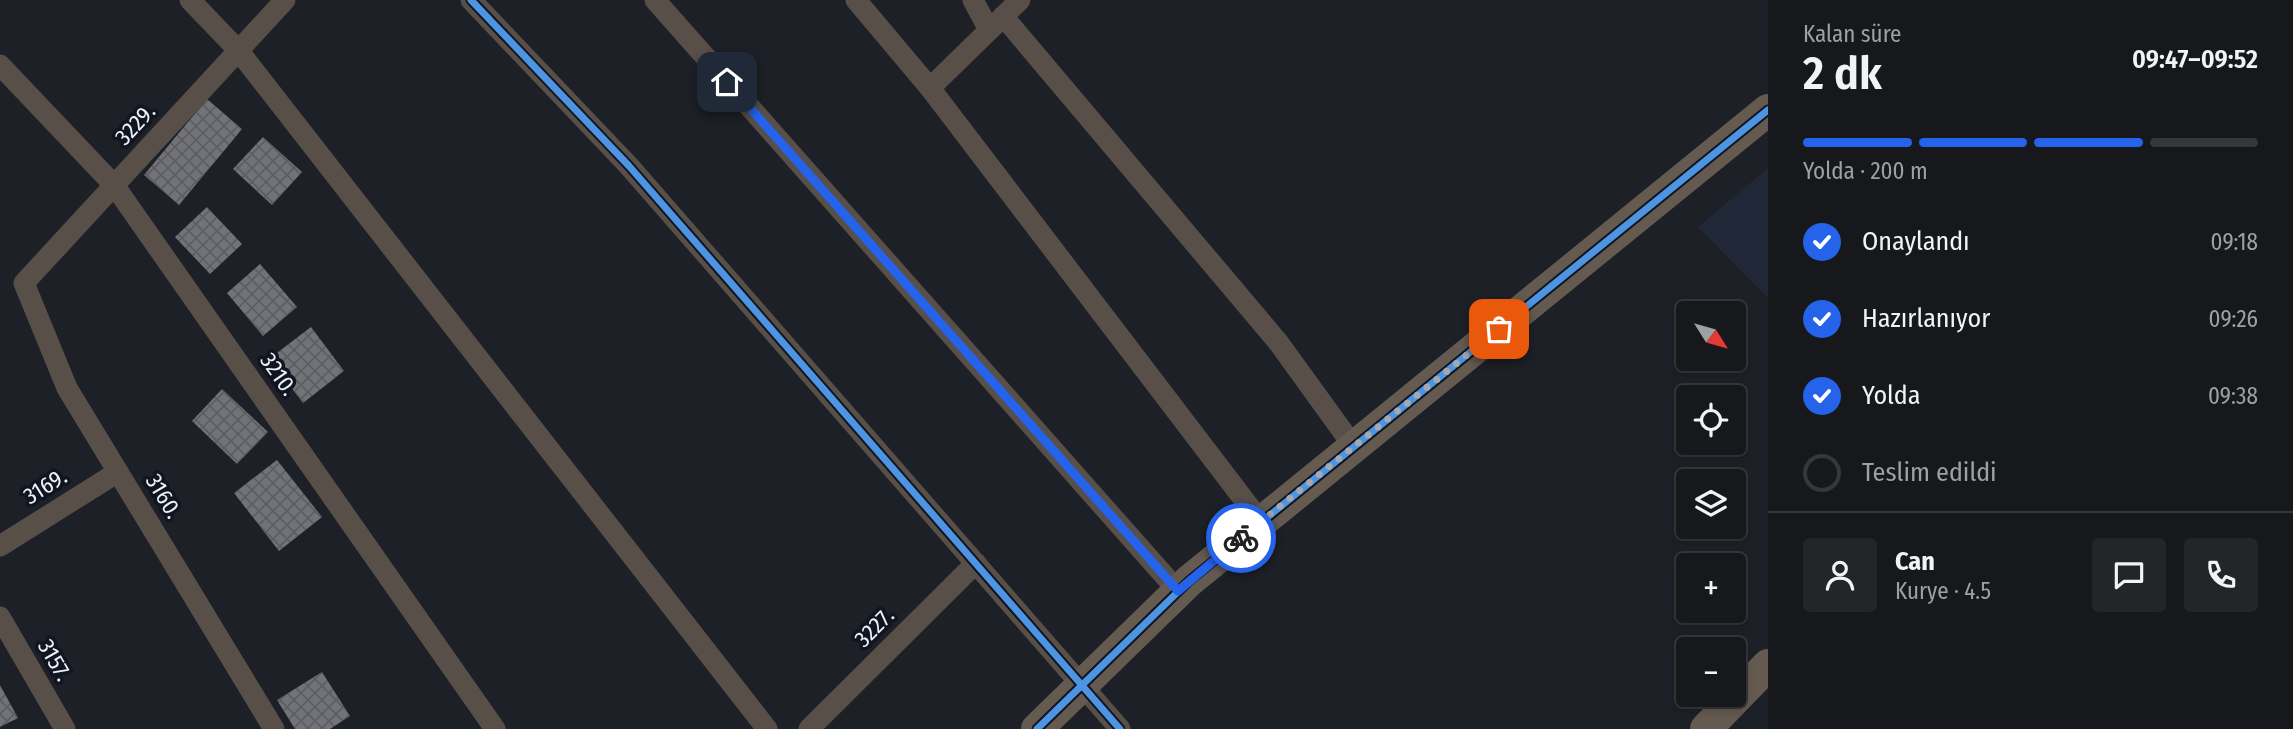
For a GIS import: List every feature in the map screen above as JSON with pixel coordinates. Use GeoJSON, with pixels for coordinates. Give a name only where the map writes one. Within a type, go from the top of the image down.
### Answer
{"type":"FeatureCollection","features":[{"type":"Feature","properties":{"kind":"street"},"geometry":{"type":"LineString","coordinates":[[190,0],[239,50],[767,729]]}},
{"type":"Feature","properties":{"kind":"street","name":"3229."},"geometry":{"type":"LineString","coordinates":[[24,283],[285,0]]}},
{"type":"Feature","properties":{"kind":"street"},"geometry":{"type":"LineString","coordinates":[[471,0],[629,166],[1120,729]]}},
{"type":"Feature","properties":{"kind":"street"},"geometry":{"type":"LineString","coordinates":[[655,0],[1178,591]]}},
{"type":"Feature","properties":{"kind":"street"},"geometry":{"type":"LineString","coordinates":[[856,0],[930,88],[1261,522]]}},
{"type":"Feature","properties":{"kind":"street"},"geometry":{"type":"LineString","coordinates":[[973,0],[1278,342],[1354,447]]}},
{"type":"Feature","properties":{"kind":"street"},"geometry":{"type":"LineString","coordinates":[[930,88],[1020,0]]}},
{"type":"Feature","properties":{"kind":"street","name":"3210."},"geometry":{"type":"LineString","coordinates":[[0,65],[114,185],[495,729]]}},
{"type":"Feature","properties":{"kind":"street"},"geometry":{"type":"LineString","coordinates":[[1037,729],[1178,591],[1768,110]]}},
{"type":"Feature","properties":{"kind":"street","name":"3160."},"geometry":{"type":"LineString","coordinates":[[24,283],[68,388],[274,729]]}},
{"type":"Feature","properties":{"kind":"street","name":"3169."},"geometry":{"type":"LineString","coordinates":[[0,546],[118,471]]}},
{"type":"Feature","properties":{"kind":"street","name":"3227."},"geometry":{"type":"LineString","coordinates":[[809,729],[976,562]]}},
{"type":"Feature","properties":{"kind":"street","name":"3157."},"geometry":{"type":"LineString","coordinates":[[0,617],[65,729]]}},
{"type":"Feature","properties":{"kind":"street"},"geometry":{"type":"LineString","coordinates":[[1706,729],[1768,665]]}},
{"type":"Feature","properties":{"kind":"shaded area"},"geometry":{"type":"Polygon","coordinates":[[[1768,168],[1768,298],[1698,227],[1768,168]]]}},
{"type":"Feature","properties":{"kind":"building"},"geometry":{"type":"Polygon","coordinates":[[[207,99],[242,129],[179,205],[144,175],[207,99]]]}},
{"type":"Feature","properties":{"kind":"building"},"geometry":{"type":"Polygon","coordinates":[[[263,137],[302,172],[272,205],[233,169],[263,137]]]}},
{"type":"Feature","properties":{"kind":"building"},"geometry":{"type":"Polygon","coordinates":[[[207,207],[242,244],[210,274],[175,237],[207,207]]]}},
{"type":"Feature","properties":{"kind":"building"},"geometry":{"type":"Polygon","coordinates":[[[260,264],[297,307],[263,336],[227,293],[260,264]]]}},
{"type":"Feature","properties":{"kind":"building"},"geometry":{"type":"Polygon","coordinates":[[[311,327],[344,371],[303,403],[269,359],[311,327]]]}},
{"type":"Feature","properties":{"kind":"building"},"geometry":{"type":"Polygon","coordinates":[[[222,389],[268,432],[237,464],[192,421],[222,389]]]}},
{"type":"Feature","properties":{"kind":"building"},"geometry":{"type":"Polygon","coordinates":[[[277,460],[322,517],[279,551],[234,493],[277,460]]]}},
{"type":"Feature","properties":{"kind":"building"},"geometry":{"type":"Polygon","coordinates":[[[322,672],[350,716],[330,729],[295,729],[277,700],[322,672]]]}},
{"type":"Feature","properties":{"kind":"building"},"geometry":{"type":"Polygon","coordinates":[[[0,685],[18,718],[0,727],[0,685]]]}},
{"type":"Feature","properties":{"kind":"cycle path"},"geometry":{"type":"LineString","coordinates":[[471,0],[629,166],[1120,729]]}},
{"type":"Feature","properties":{"kind":"cycle path"},"geometry":{"type":"LineString","coordinates":[[1037,729],[1189,581],[1768,110]]}},
{"type":"Feature","properties":{"kind":"way so far"},"geometry":{"type":"LineString","coordinates":[[1241,538],[1499,329]]}},
{"type":"Feature","properties":{"kind":"route"},"geometry":{"type":"LineString","coordinates":[[727,82],[1178,591],[1241,538]]}}]}
